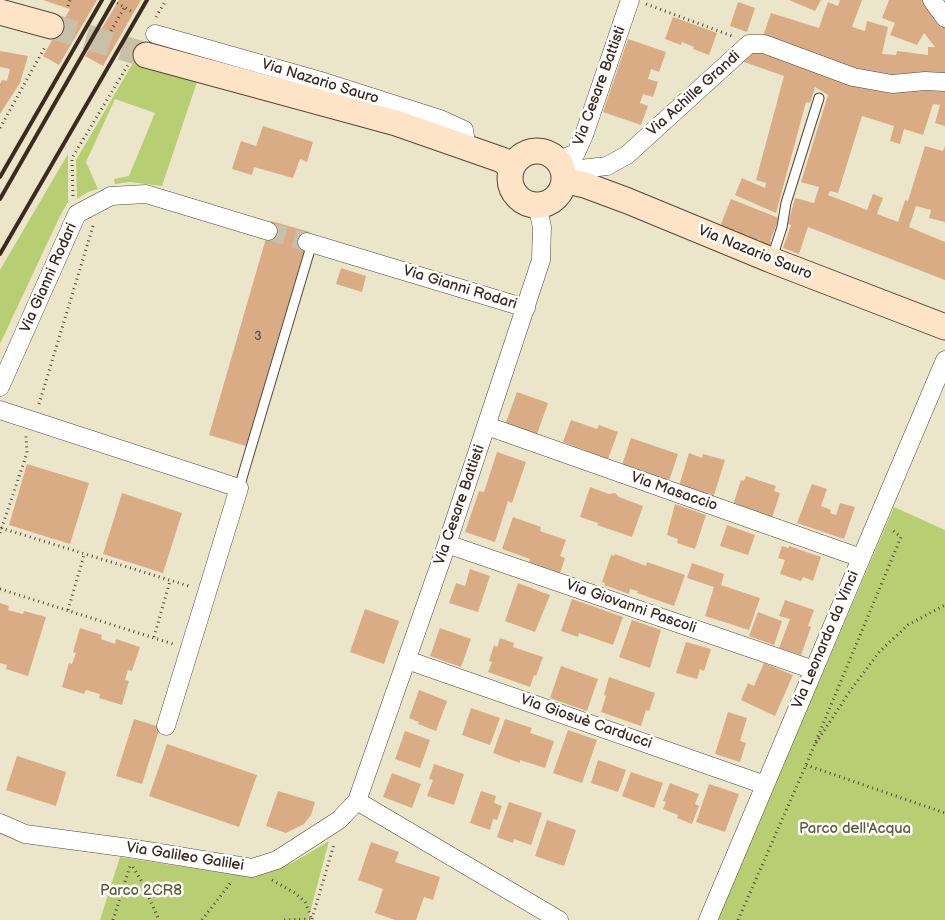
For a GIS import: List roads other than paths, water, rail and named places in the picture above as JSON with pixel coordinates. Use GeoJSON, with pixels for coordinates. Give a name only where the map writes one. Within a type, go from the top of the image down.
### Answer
{"type":"FeatureCollection","features":[{"type":"Feature","properties":{"kind":"street"},"geometry":{"type":"LineString","coordinates":[[932,0],[945,18]]}},
{"type":"Feature","properties":{"kind":"street","name":"Via Cesare Battisti"},"geometry":{"type":"LineString","coordinates":[[561,171],[576,153],[584,135],[630,2]]}},
{"type":"Feature","properties":{"kind":"street"},"geometry":{"type":"LineString","coordinates":[[0,12],[49,34]]}},
{"type":"Feature","properties":{"kind":"street","name":"Via Nazario Sauro"},"geometry":{"type":"LineString","coordinates":[[146,43],[396,123],[502,160],[512,168]]}},
{"type":"Feature","properties":{"kind":"street","name":"Via Achille Grandi"},"geometry":{"type":"LineString","coordinates":[[561,171],[607,166],[627,155],[749,44],[764,44],[852,77],[892,84],[925,81],[945,82]]}},
{"type":"Feature","properties":{"kind":"street"},"geometry":{"type":"LineString","coordinates":[[537,151],[548,154],[561,171],[557,196],[537,206],[517,197],[512,189],[510,180],[512,168],[517,160],[526,154],[537,151]]}},
{"type":"Feature","properties":{"kind":"street","name":"Via Nazario Sauro"},"geometry":{"type":"LineString","coordinates":[[561,171],[585,185],[771,260],[945,327]]}},
{"type":"Feature","properties":{"kind":"street","name":"Via Gianni Rodari"},"geometry":{"type":"LineString","coordinates":[[0,387],[77,214],[111,196],[146,194],[268,231]]}},
{"type":"Feature","properties":{"kind":"street","name":"Via Cesare Battisti"},"geometry":{"type":"LineString","coordinates":[[357,801],[447,544],[541,260],[542,227],[537,206]]}},
{"type":"Feature","properties":{"kind":"street","name":"Via Gianni Rodari"},"geometry":{"type":"LineString","coordinates":[[310,242],[526,308]]}},
{"type":"Feature","properties":{"kind":"street","name":"Via Leonardo da Vinci"},"geometry":{"type":"LineString","coordinates":[[708,920],[945,360]]}},
{"type":"Feature","properties":{"kind":"street"},"geometry":{"type":"LineString","coordinates":[[0,410],[239,488],[166,726]]}},
{"type":"Feature","properties":{"kind":"street","name":"Via Masaccio"},"geometry":{"type":"LineString","coordinates":[[487,426],[862,558]]}},
{"type":"Feature","properties":{"kind":"street","name":"Via Giovanni Pascoli"},"geometry":{"type":"LineString","coordinates":[[447,544],[814,670]]}},
{"type":"Feature","properties":{"kind":"street","name":"Via Giosuè Carducci"},"geometry":{"type":"LineString","coordinates":[[406,660],[765,784]]}},
{"type":"Feature","properties":{"kind":"street"},"geometry":{"type":"LineString","coordinates":[[357,801],[559,920]]}},
{"type":"Feature","properties":{"kind":"street","name":"Via Galileo Galilei"},"geometry":{"type":"LineString","coordinates":[[0,823],[25,834],[247,867],[277,860],[339,820],[357,801]]}},
{"type":"Feature","properties":{"kind":"lane"},"geometry":{"type":"LineString","coordinates":[[771,260],[780,236],[786,203],[819,98]]}},
{"type":"Feature","properties":{"kind":"lane"},"geometry":{"type":"LineString","coordinates":[[239,488],[310,242]]}},
{"type":"Feature","properties":{"kind":"tunnel"},"geometry":{"type":"LineString","coordinates":[[51,26],[146,55]]}},
{"type":"Feature","properties":{"kind":"tunnel"},"geometry":{"type":"LineString","coordinates":[[268,231],[307,242]]}},
{"type":"Feature","properties":{"kind":"railway"},"geometry":{"type":"LineString","coordinates":[[0,177],[102,0]]}},
{"type":"Feature","properties":{"kind":"railway"},"geometry":{"type":"LineString","coordinates":[[0,199],[114,0]]}},
{"type":"Feature","properties":{"kind":"railway"},"geometry":{"type":"LineString","coordinates":[[0,254],[147,0]]}},
{"type":"Feature","properties":{"kind":"park label","name":"Parco dell'Acqua"},"geometry":{"type":"Point","coordinates":[855,829]}},
{"type":"Feature","properties":{"kind":"park label","name":"Parco 2CR8"},"geometry":{"type":"Point","coordinates":[141,891]}}]}
